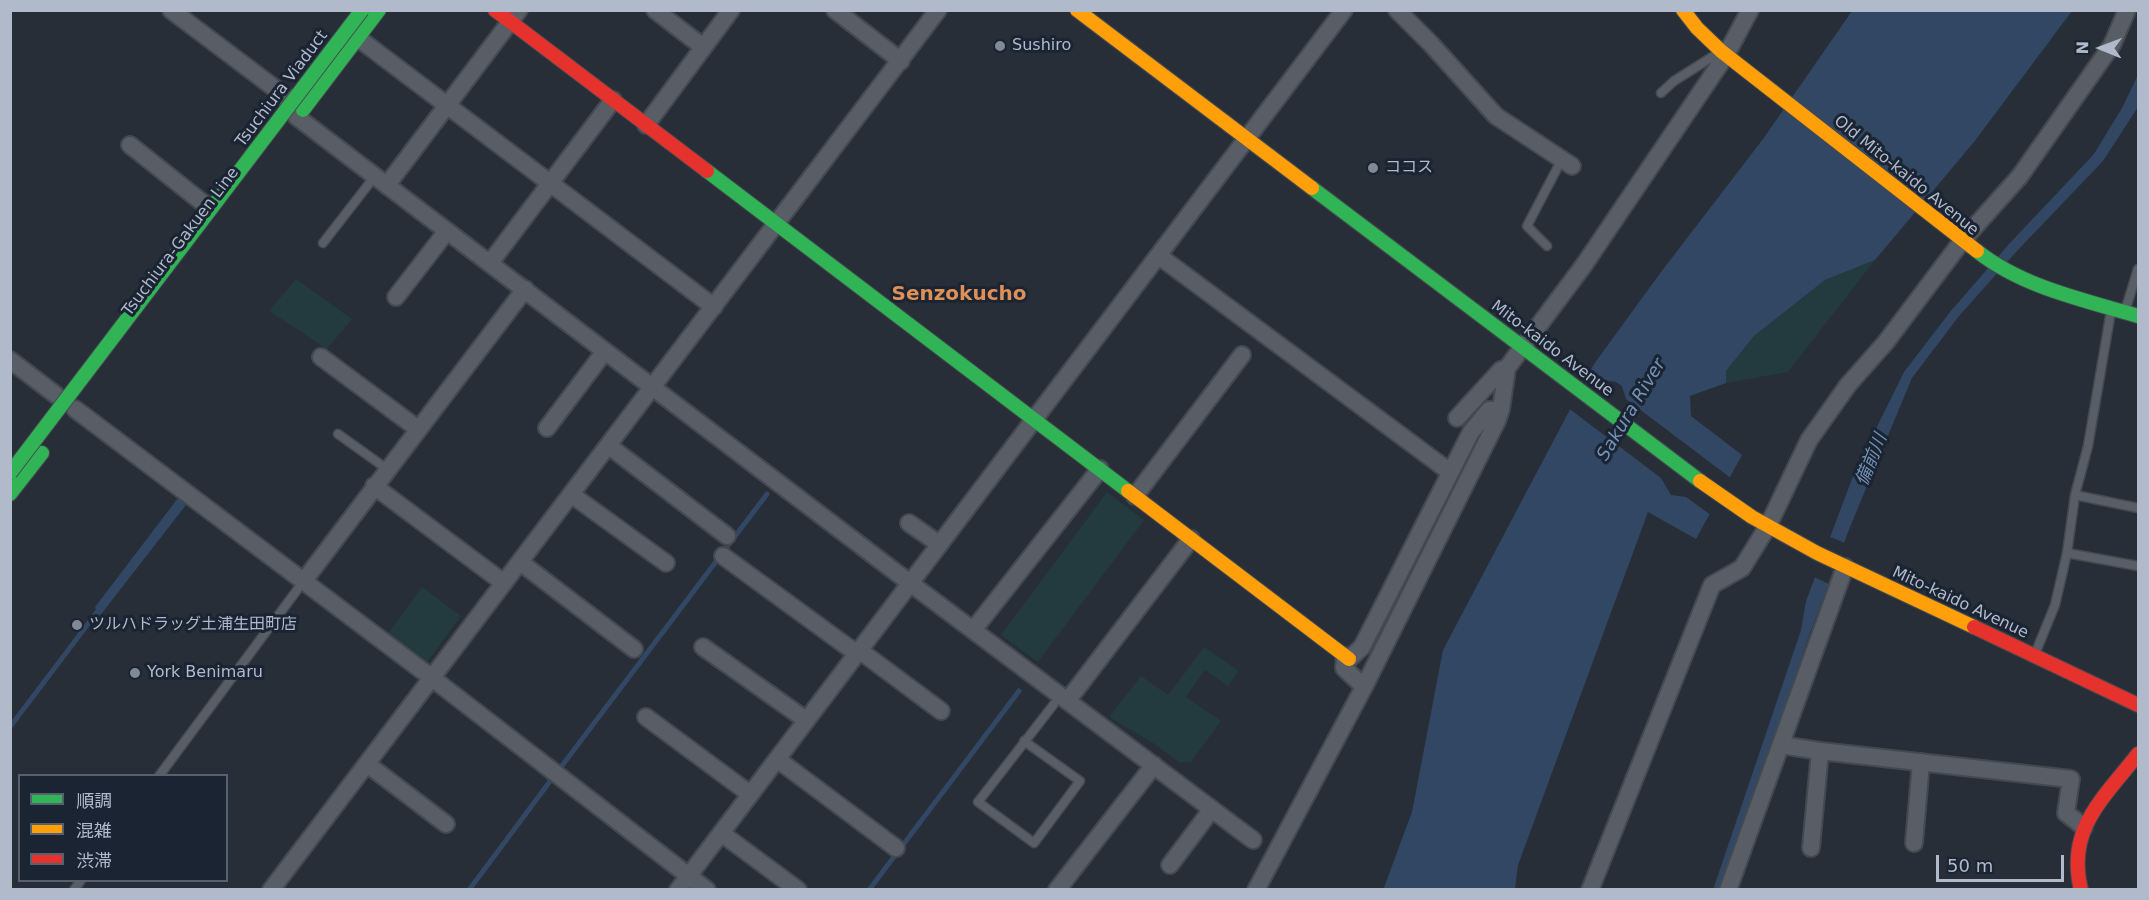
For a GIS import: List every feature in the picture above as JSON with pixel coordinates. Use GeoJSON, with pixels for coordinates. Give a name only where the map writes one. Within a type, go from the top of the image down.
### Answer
{"type":"FeatureCollection","features":[{"type":"Feature","properties":{"kind":"main road","name":"Tsuchiura-Gakuen Line"},"geometry":{"type":"LineString","coordinates":[[10,456],[349,10]]}},
{"type":"Feature","properties":{"kind":"main road","name":"Tsuchiura Viaduct"},"geometry":{"type":"LineString","coordinates":[[10,473],[362,10]]}},
{"type":"Feature","properties":{"kind":"main road","name":"Tsuchiura-Gakuen Line"},"geometry":{"type":"LineString","coordinates":[[10,494],[379,10]]}},
{"type":"Feature","properties":{"kind":"main road"},"geometry":{"type":"LineString","coordinates":[[495,10],[515,16],[613,100],[1347,657]]}},
{"type":"Feature","properties":{"kind":"main road","name":"Mito-kaido Avenue"},"geometry":{"type":"LineString","coordinates":[[1077,10],[1536,358],[1752,517],[1842,566],[2139,705]]}},
{"type":"Feature","properties":{"kind":"main road","name":"Old Mito-kaido Avenue"},"geometry":{"type":"LineString","coordinates":[[1683,10],[1697,28],[1728,56],[1993,264],[2054,291],[2125,312]]}},
{"type":"Feature","properties":{"kind":"main road"},"geometry":{"type":"LineString","coordinates":[[2081,890],[2075,863],[2077,844],[2084,826],[2139,754]]}},
{"type":"Feature","properties":{"kind":"street"},"geometry":{"type":"LineString","coordinates":[[171,10],[285,96],[297,117],[910,583],[974,629],[1061,702],[1154,765],[1253,840]]}},
{"type":"Feature","properties":{"kind":"street"},"geometry":{"type":"LineString","coordinates":[[655,10],[703,47]]}},
{"type":"Feature","properties":{"kind":"street"},"geometry":{"type":"LineString","coordinates":[[646,125],[731,10]]}},
{"type":"Feature","properties":{"kind":"street"},"geometry":{"type":"LineString","coordinates":[[835,10],[901,61]]}},
{"type":"Feature","properties":{"kind":"street"},"geometry":{"type":"LineString","coordinates":[[271,890],[938,10]]}},
{"type":"Feature","properties":{"kind":"street"},"geometry":{"type":"LineString","coordinates":[[678,890],[1344,10]]}},
{"type":"Feature","properties":{"kind":"street"},"geometry":{"type":"LineString","coordinates":[[1397,10],[1496,116],[1567,163]]}},
{"type":"Feature","properties":{"kind":"street"},"geometry":{"type":"LineString","coordinates":[[1256,890],[1364,687],[1497,421],[1507,368],[1560,300],[1728,56],[1750,10]]}},
{"type":"Feature","properties":{"kind":"street"},"geometry":{"type":"LineString","coordinates":[[1590,890],[1712,585],[1742,568],[1768,526],[1809,440],[1848,385],[1886,342],[1963,241],[2020,176],[2112,45],[2127,10]]}},
{"type":"Feature","properties":{"kind":"street"},"geometry":{"type":"LineString","coordinates":[[381,181],[449,106],[515,16]]}},
{"type":"Feature","properties":{"kind":"street"},"geometry":{"type":"LineString","coordinates":[[358,38],[714,307]]}},
{"type":"Feature","properties":{"kind":"street"},"geometry":{"type":"LineString","coordinates":[[490,263],[613,100]]}},
{"type":"Feature","properties":{"kind":"street"},"geometry":{"type":"LineString","coordinates":[[130,145],[203,203]]}},
{"type":"Feature","properties":{"kind":"street"},"geometry":{"type":"LineString","coordinates":[[396,297],[447,231]]}},
{"type":"Feature","properties":{"kind":"street"},"geometry":{"type":"LineString","coordinates":[[1159,256],[1450,472]]}},
{"type":"Feature","properties":{"kind":"street"},"geometry":{"type":"LineString","coordinates":[[303,582],[525,289]]}},
{"type":"Feature","properties":{"kind":"street"},"geometry":{"type":"LineString","coordinates":[[547,428],[605,351]]}},
{"type":"Feature","properties":{"kind":"street"},"geometry":{"type":"LineString","coordinates":[[1135,496],[1242,355]]}},
{"type":"Feature","properties":{"kind":"street"},"geometry":{"type":"LineString","coordinates":[[321,357],[418,429]]}},
{"type":"Feature","properties":{"kind":"street"},"geometry":{"type":"LineString","coordinates":[[10,360],[56,395]]}},
{"type":"Feature","properties":{"kind":"street"},"geometry":{"type":"LineString","coordinates":[[1457,418],[1501,370],[1507,368]]}},
{"type":"Feature","properties":{"kind":"street"},"geometry":{"type":"LineString","coordinates":[[1364,687],[1344,668],[1347,657],[1362,647],[1471,432],[1489,410],[1501,409]]}},
{"type":"Feature","properties":{"kind":"street"},"geometry":{"type":"LineString","coordinates":[[75,410],[432,678],[707,890]]}},
{"type":"Feature","properties":{"kind":"street"},"geometry":{"type":"LineString","coordinates":[[609,446],[728,536]]}},
{"type":"Feature","properties":{"kind":"street"},"geometry":{"type":"LineString","coordinates":[[974,629],[1100,470]]}},
{"type":"Feature","properties":{"kind":"street"},"geometry":{"type":"LineString","coordinates":[[374,486],[504,583]]}},
{"type":"Feature","properties":{"kind":"street"},"geometry":{"type":"LineString","coordinates":[[572,495],[666,562]]}},
{"type":"Feature","properties":{"kind":"street"},"geometry":{"type":"LineString","coordinates":[[909,523],[939,544]]}},
{"type":"Feature","properties":{"kind":"street"},"geometry":{"type":"LineString","coordinates":[[1061,702],[1191,539]]}},
{"type":"Feature","properties":{"kind":"street"},"geometry":{"type":"LineString","coordinates":[[723,556],[941,711]]}},
{"type":"Feature","properties":{"kind":"street"},"geometry":{"type":"LineString","coordinates":[[520,562],[634,649]]}},
{"type":"Feature","properties":{"kind":"street"},"geometry":{"type":"LineString","coordinates":[[1728,890],[1842,566]]}},
{"type":"Feature","properties":{"kind":"street"},"geometry":{"type":"LineString","coordinates":[[703,647],[806,720]]}},
{"type":"Feature","properties":{"kind":"street"},"geometry":{"type":"LineString","coordinates":[[646,717],[750,794]]}},
{"type":"Feature","properties":{"kind":"street"},"geometry":{"type":"LineString","coordinates":[[1780,745],[2071,779],[2066,813],[2084,826]]}},
{"type":"Feature","properties":{"kind":"street"},"geometry":{"type":"LineString","coordinates":[[1810,848],[1820,751]]}},
{"type":"Feature","properties":{"kind":"street"},"geometry":{"type":"LineString","coordinates":[[777,759],[896,848]]}},
{"type":"Feature","properties":{"kind":"street"},"geometry":{"type":"LineString","coordinates":[[1914,843],[1921,762]]}},
{"type":"Feature","properties":{"kind":"street"},"geometry":{"type":"LineString","coordinates":[[367,764],[446,824]]}},
{"type":"Feature","properties":{"kind":"street"},"geometry":{"type":"LineString","coordinates":[[1079,890],[1061,884],[1154,765]]}},
{"type":"Feature","properties":{"kind":"street"},"geometry":{"type":"LineString","coordinates":[[1170,865],[1212,809]]}},
{"type":"Feature","properties":{"kind":"street"},"geometry":{"type":"LineString","coordinates":[[721,833],[798,890]]}},
{"type":"Feature","properties":{"kind":"lane"},"geometry":{"type":"LineString","coordinates":[[1661,93],[1674,81],[1728,56]]}},
{"type":"Feature","properties":{"kind":"lane"},"geometry":{"type":"LineString","coordinates":[[1547,246],[1527,226],[1567,163]]}},
{"type":"Feature","properties":{"kind":"lane"},"geometry":{"type":"LineString","coordinates":[[323,243],[381,181]]}},
{"type":"Feature","properties":{"kind":"lane"},"geometry":{"type":"LineString","coordinates":[[2034,655],[2055,605],[2067,553],[2075,495],[2139,269]]}},
{"type":"Feature","properties":{"kind":"lane"},"geometry":{"type":"LineString","coordinates":[[338,434],[387,469]]}},
{"type":"Feature","properties":{"kind":"lane"},"geometry":{"type":"LineString","coordinates":[[2075,495],[2139,508]]}},
{"type":"Feature","properties":{"kind":"lane"},"geometry":{"type":"LineString","coordinates":[[2067,553],[2139,566]]}},
{"type":"Feature","properties":{"kind":"lane"},"geometry":{"type":"LineString","coordinates":[[160,774],[303,582]]}},
{"type":"Feature","properties":{"kind":"lane"},"geometry":{"type":"LineString","coordinates":[[1024,741],[1080,781],[1034,843],[978,802],[1024,741],[1061,702]]}},
{"type":"Feature","properties":{"kind":"green space"},"geometry":{"type":"Polygon","coordinates":[[[1875,260],[1788,372],[1726,383],[1726,371],[1754,336],[1825,280],[1875,260]]]}},
{"type":"Feature","properties":{"kind":"green space"},"geometry":{"type":"Polygon","coordinates":[[[296,279],[352,319],[327,349],[269,311],[296,279]]]}},
{"type":"Feature","properties":{"kind":"green space"},"geometry":{"type":"Polygon","coordinates":[[[1107,492],[1144,520],[1038,662],[1001,635],[1107,492]]]}},
{"type":"Feature","properties":{"kind":"green space"},"geometry":{"type":"Polygon","coordinates":[[[422,587],[461,616],[425,665],[386,636],[422,587]]]}},
{"type":"Feature","properties":{"kind":"green space"},"geometry":{"type":"Polygon","coordinates":[[[1204,647],[1239,671],[1228,686],[1205,670],[1186,697],[1221,721],[1191,762],[1179,762],[1153,743],[1109,717],[1141,676],[1168,695],[1204,647]]]}},
{"type":"Feature","properties":{"kind":"water","name":"Sakura River"},"geometry":{"type":"Polygon","coordinates":[[[1852,11],[2072,11],[1974,142],[1875,260],[1825,280],[1754,336],[1726,371],[1726,383],[1690,396],[1691,416],[1742,455],[1696,539],[1648,512],[1518,865],[1515,889],[1383,890],[1412,812],[1443,650],[1594,364],[1763,139],[1852,11]]]}},
{"type":"Feature","properties":{"kind":"water","name":"備前川"},"geometry":{"type":"Polygon","coordinates":[[[2138,75],[2138,107],[2103,161],[1959,316],[1912,378],[1850,527],[1810,633],[1722,889],[1713,890],[1801,630],[1806,601],[1855,471],[1904,372],[1950,312],[2009,244],[2094,154],[2122,108],[2138,75]]]}},
{"type":"Feature","properties":{"kind":"water"},"geometry":{"type":"Polygon","coordinates":[[[178,498],[186,505],[99,617],[95,607],[178,498]]]}},
{"type":"Feature","properties":{"kind":"pier"},"geometry":{"type":"Polygon","coordinates":[[[1587,370],[1598,379],[1616,382],[1622,386],[1626,399],[1732,479],[1712,516],[1686,497],[1671,495],[1661,478],[1567,407],[1587,370]]]}},
{"type":"Feature","properties":{"kind":"pier"},"geometry":{"type":"Polygon","coordinates":[[[1828,536],[1847,544],[1831,585],[1812,576],[1828,536]]]}},
{"type":"Feature","properties":{"kind":"waterway"},"geometry":{"type":"LineString","coordinates":[[561,767],[767,494]]}},
{"type":"Feature","properties":{"kind":"waterway"},"geometry":{"type":"LineString","coordinates":[[10,727],[100,608]]}},
{"type":"Feature","properties":{"kind":"waterway"},"geometry":{"type":"LineString","coordinates":[[869,890],[1019,691]]}},
{"type":"Feature","properties":{"kind":"waterway"},"geometry":{"type":"LineString","coordinates":[[469,890],[551,780]]}},
{"type":"Feature","properties":{"kind":"traffic: fast"},"geometry":{"type":"LineString","coordinates":[[10,473],[362,10]]}},
{"type":"Feature","properties":{"kind":"traffic: fast"},"geometry":{"type":"LineString","coordinates":[[303,110],[379,10]]}},
{"type":"Feature","properties":{"kind":"traffic: fast"},"geometry":{"type":"LineString","coordinates":[[707,171],[1128,491]]}},
{"type":"Feature","properties":{"kind":"traffic: fast"},"geometry":{"type":"LineString","coordinates":[[1312,188],[1700,481]]}},
{"type":"Feature","properties":{"kind":"traffic: fast"},"geometry":{"type":"LineString","coordinates":[[1977,251],[2033,283],[2138,316]]}},
{"type":"Feature","properties":{"kind":"traffic: fast"},"geometry":{"type":"LineString","coordinates":[[10,494],[42,453]]}},
{"type":"Feature","properties":{"kind":"traffic: slow"},"geometry":{"type":"LineString","coordinates":[[1077,10],[1312,188]]}},
{"type":"Feature","properties":{"kind":"traffic: slow"},"geometry":{"type":"LineString","coordinates":[[1683,10],[1697,28],[1721,51],[1977,251]]}},
{"type":"Feature","properties":{"kind":"traffic: slow"},"geometry":{"type":"LineString","coordinates":[[1700,481],[1752,517],[1817,553],[1974,627]]}},
{"type":"Feature","properties":{"kind":"traffic: slow"},"geometry":{"type":"LineString","coordinates":[[1128,491],[1349,659]]}},
{"type":"Feature","properties":{"kind":"traffic: jam"},"geometry":{"type":"LineString","coordinates":[[495,10],[707,171]]}},
{"type":"Feature","properties":{"kind":"traffic: jam"},"geometry":{"type":"LineString","coordinates":[[1974,627],[2138,705]]}},
{"type":"Feature","properties":{"kind":"traffic: jam"},"geometry":{"type":"LineString","coordinates":[[2081,890],[2078,868],[2083,832],[2101,801],[2138,754]]}},
{"type":"Feature","properties":{"kind":"place","name":"Sushiro"},"geometry":{"type":"Point","coordinates":[1000,46]}},
{"type":"Feature","properties":{"kind":"place","name":"ココス"},"geometry":{"type":"Point","coordinates":[1373,168]}},
{"type":"Feature","properties":{"kind":"place","name":"ツルハドラッグ土浦生田町店"},"geometry":{"type":"Point","coordinates":[77,625]}},
{"type":"Feature","properties":{"kind":"place","name":"York Benimaru"},"geometry":{"type":"Point","coordinates":[135,673]}},
{"type":"Feature","properties":{"kind":"district","name":"Senzokucho"},"geometry":{"type":"Point","coordinates":[959,295]}}]}
